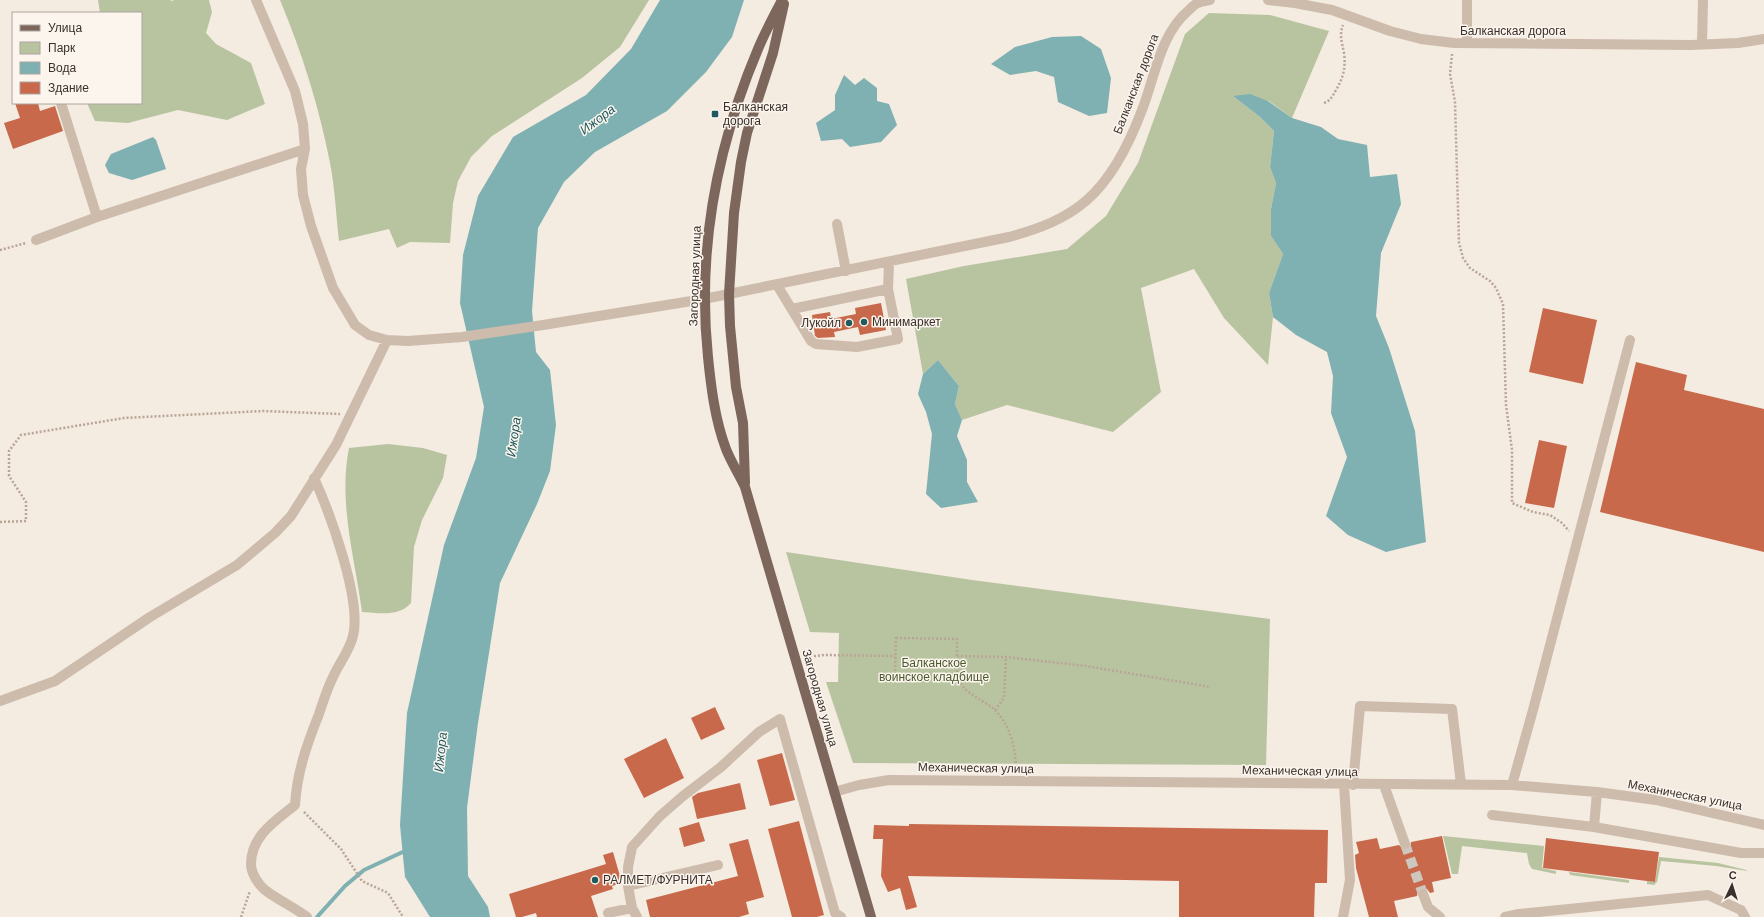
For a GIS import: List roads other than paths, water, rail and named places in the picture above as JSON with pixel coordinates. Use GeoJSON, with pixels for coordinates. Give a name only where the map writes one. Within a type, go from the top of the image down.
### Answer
{"type":"FeatureCollection","features":[{"type":"Feature","properties":{"kind":"main road","name":"Загородная улица"},"geometry":{"type":"LineString","coordinates":[[782,0],[758,49],[733,117],[723,152],[710,214],[706,251],[704,299],[710,374],[718,419],[726,448],[745,486],[871,917]]}},
{"type":"Feature","properties":{"kind":"main road","name":"Загородная улица"},"geometry":{"type":"LineString","coordinates":[[745,486],[743,423],[732,358],[729,294],[734,213],[741,162],[747,133],[773,53],[785,0]]}},
{"type":"Feature","properties":{"kind":"street","name":"Балканская дорога"},"geometry":{"type":"LineString","coordinates":[[256,0],[295,91],[303,124],[305,149],[301,169],[302,195],[311,226],[333,288],[355,325],[369,335],[387,340],[408,341],[462,337],[704,299],[846,271],[1009,237],[1035,230],[1065,217],[1088,199],[1105,180],[1120,159],[1142,111],[1167,38],[1179,18],[1197,3],[1210,0]]}},
{"type":"Feature","properties":{"kind":"street","name":"Балканская дорога"},"geometry":{"type":"LineString","coordinates":[[1268,0],[1295,3],[1332,10],[1390,31],[1421,39],[1454,43],[1702,44],[1738,43],[1764,39]]}},
{"type":"Feature","properties":{"kind":"street"},"geometry":{"type":"LineString","coordinates":[[1467,0],[1467,43]]}},
{"type":"Feature","properties":{"kind":"street"},"geometry":{"type":"LineString","coordinates":[[1702,44],[1703,0]]}},
{"type":"Feature","properties":{"kind":"street"},"geometry":{"type":"LineString","coordinates":[[60,104],[97,217]]}},
{"type":"Feature","properties":{"kind":"street"},"geometry":{"type":"LineString","coordinates":[[36,240],[97,217],[305,149]]}},
{"type":"Feature","properties":{"kind":"street"},"geometry":{"type":"LineString","coordinates":[[837,224],[846,271]]}},
{"type":"Feature","properties":{"kind":"street"},"geometry":{"type":"LineString","coordinates":[[777,285],[812,341],[816,344],[857,347],[898,339],[888,289],[889,262]]}},
{"type":"Feature","properties":{"kind":"street"},"geometry":{"type":"LineString","coordinates":[[792,309],[888,289]]}},
{"type":"Feature","properties":{"kind":"street"},"geometry":{"type":"LineString","coordinates":[[0,701],[54,681],[150,617],[237,565],[275,533],[291,516],[336,445],[387,340]]}},
{"type":"Feature","properties":{"kind":"street"},"geometry":{"type":"LineString","coordinates":[[1512,785],[1578,541],[1630,340]]}},
{"type":"Feature","properties":{"kind":"street"},"geometry":{"type":"LineString","coordinates":[[307,917],[291,905],[265,890],[255,878],[251,870],[251,854],[256,841],[268,827],[295,805],[298,774],[306,748],[333,677],[345,657],[353,636],[355,620],[349,587],[336,534],[314,478]]}},
{"type":"Feature","properties":{"kind":"street"},"geometry":{"type":"LineString","coordinates":[[1343,917],[1350,880],[1349,785],[1360,706],[1452,709],[1461,784]]}},
{"type":"Feature","properties":{"kind":"street"},"geometry":{"type":"LineString","coordinates":[[608,913],[634,913],[628,886],[628,867],[632,847],[636,841],[660,816],[683,796],[726,763],[759,732],[780,718],[836,913],[841,917]]}},
{"type":"Feature","properties":{"kind":"street","name":"Механическая улица"},"geometry":{"type":"LineString","coordinates":[[834,792],[859,784],[889,780],[1349,785],[1512,785],[1597,792],[1656,800],[1764,825]]}},
{"type":"Feature","properties":{"kind":"street"},"geometry":{"type":"LineString","coordinates":[[1384,784],[1406,844]]}},
{"type":"Feature","properties":{"kind":"street"},"geometry":{"type":"LineString","coordinates":[[1594,827],[1597,792]]}},
{"type":"Feature","properties":{"kind":"street"},"geometry":{"type":"LineString","coordinates":[[1492,815],[1594,827],[1741,853],[1764,853]]}},
{"type":"Feature","properties":{"kind":"street"},"geometry":{"type":"LineString","coordinates":[[628,886],[718,865]]}},
{"type":"Feature","properties":{"kind":"street"},"geometry":{"type":"LineString","coordinates":[[1423,894],[1428,907],[1440,917]]}},
{"type":"Feature","properties":{"kind":"street"},"geometry":{"type":"LineString","coordinates":[[1505,917],[1519,914],[1708,895],[1741,910],[1745,917]]}},
{"type":"Feature","properties":{"kind":"water","name":"Ижора"},"geometry":{"type":"Polygon","coordinates":[[[660,0],[744,0],[732,37],[706,72],[667,111],[595,152],[564,182],[538,228],[532,311],[536,352],[550,370],[556,425],[550,471],[537,504],[500,583],[478,723],[467,808],[468,876],[488,907],[490,917],[430,917],[405,877],[400,825],[407,713],[444,545],[476,458],[484,407],[460,303],[463,255],[478,196],[513,137],[586,95],[631,49],[660,0]]]}},
{"type":"Feature","properties":{"kind":"water"},"geometry":{"type":"Polygon","coordinates":[[[1081,36],[1101,49],[1111,78],[1107,113],[1089,116],[1058,102],[1054,77],[1036,71],[1010,75],[991,64],[1015,47],[1052,37],[1081,36]]]}},
{"type":"Feature","properties":{"kind":"water"},"geometry":{"type":"Polygon","coordinates":[[[844,75],[855,85],[864,78],[877,88],[877,101],[889,104],[897,125],[881,142],[850,147],[842,139],[821,141],[816,123],[835,110],[835,95],[844,75]]]}},
{"type":"Feature","properties":{"kind":"water"},"geometry":{"type":"Polygon","coordinates":[[[1250,94],[1268,101],[1292,118],[1321,127],[1338,139],[1367,145],[1370,177],[1397,174],[1401,204],[1381,253],[1376,316],[1389,348],[1415,431],[1426,542],[1386,552],[1348,535],[1326,516],[1347,457],[1331,413],[1333,376],[1327,352],[1296,335],[1273,317],[1269,293],[1283,254],[1271,236],[1271,209],[1276,183],[1270,167],[1274,131],[1260,117],[1233,96],[1250,94]]]}},
{"type":"Feature","properties":{"kind":"water"},"geometry":{"type":"Polygon","coordinates":[[[153,137],[156,140],[166,169],[132,180],[109,173],[105,165],[111,154],[153,137]]]}},
{"type":"Feature","properties":{"kind":"water"},"geometry":{"type":"Polygon","coordinates":[[[938,360],[959,386],[955,404],[962,420],[957,436],[967,460],[967,482],[978,502],[941,508],[926,494],[932,434],[926,412],[918,394],[923,374],[938,360]]]}},
{"type":"Feature","properties":{"kind":"waterway"},"geometry":{"type":"LineString","coordinates":[[317,917],[345,886],[364,870],[407,850]]}},
{"type":"Feature","properties":{"kind":"tunnel"},"geometry":{"type":"LineString","coordinates":[[1405,844],[1423,894]]}},
{"type":"Feature","properties":{"kind":"place","name":"Балканская дорога"},"geometry":{"type":"Point","coordinates":[715,114]}},
{"type":"Feature","properties":{"kind":"place","name":"Минимаркет"},"geometry":{"type":"Point","coordinates":[864,322]}},
{"type":"Feature","properties":{"kind":"place","name":"Лукойл"},"geometry":{"type":"Point","coordinates":[849,323]}},
{"type":"Feature","properties":{"kind":"place","name":"РАЛМЕТ/ФУРНИТА"},"geometry":{"type":"Point","coordinates":[595,880]}},
{"type":"Feature","properties":{"kind":"park label","name":"Балканское воинское кладбище"},"geometry":{"type":"Point","coordinates":[934,670]}}]}
